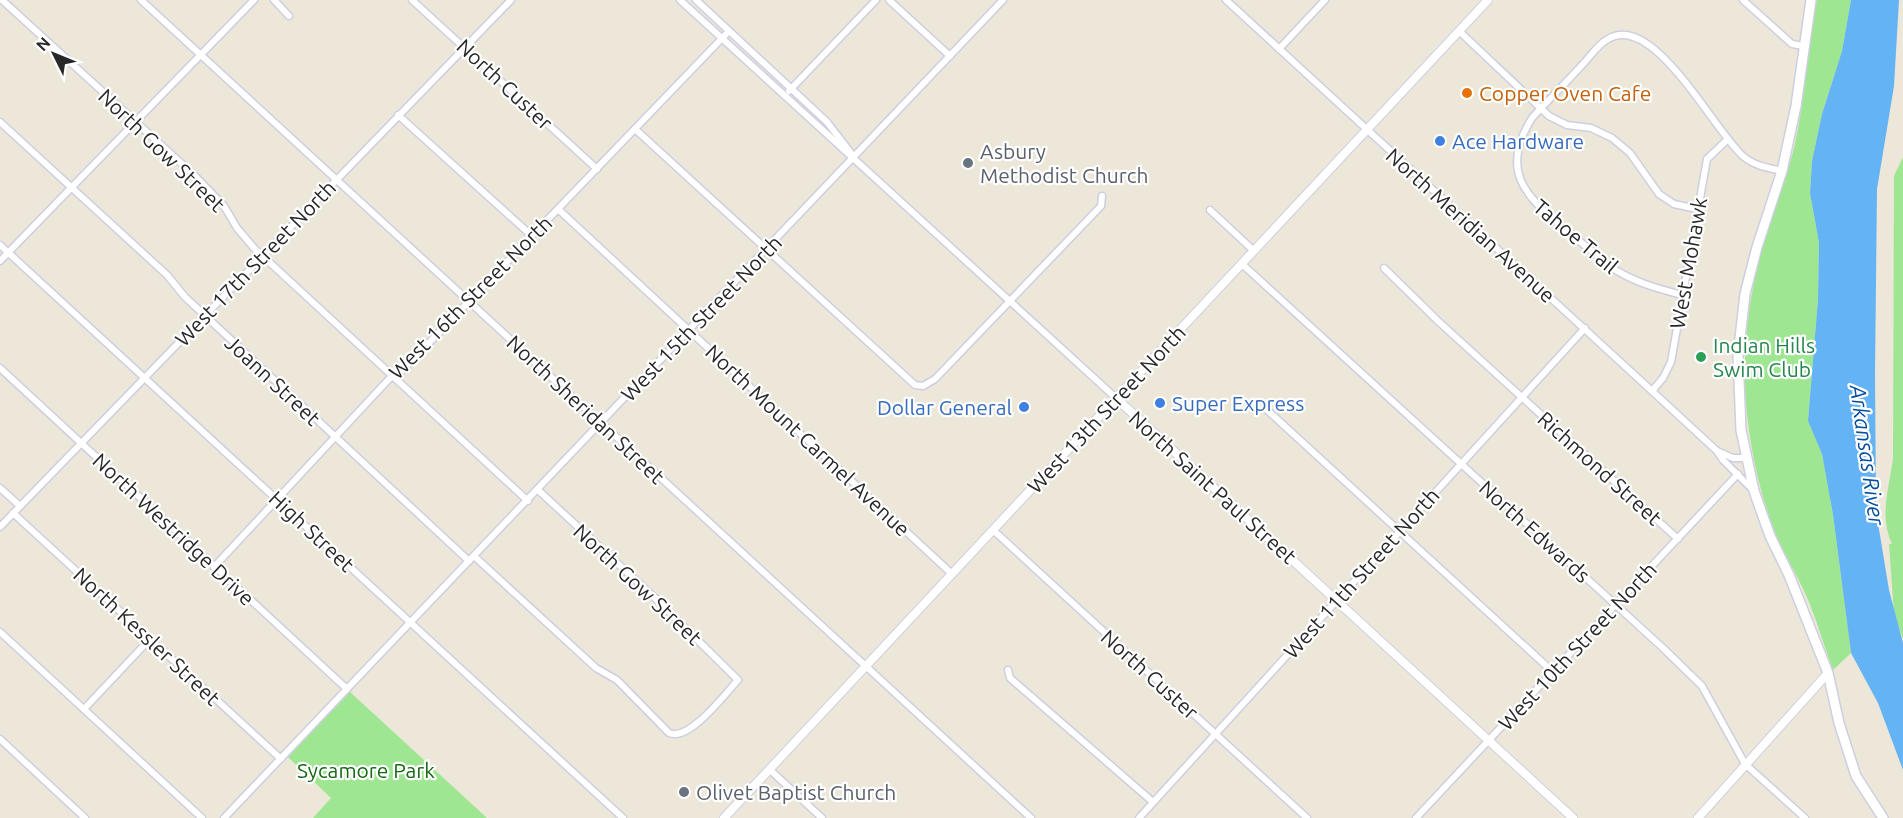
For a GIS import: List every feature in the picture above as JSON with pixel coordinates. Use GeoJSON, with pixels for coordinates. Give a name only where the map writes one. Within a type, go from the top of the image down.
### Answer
{"type":"FeatureCollection","features":[{"type":"Feature","properties":{"kind":"main road"},"geometry":{"type":"LineString","coordinates":[[1811,0],[1796,106],[1782,171],[1757,247],[1745,294],[1738,383],[1741,430],[1754,491],[1770,536],[1789,574],[1828,673],[1839,723],[1856,776],[1883,818]]}},
{"type":"Feature","properties":{"kind":"street","name":"North Gow Street"},"geometry":{"type":"LineString","coordinates":[[2,0],[193,174],[224,206],[237,228],[263,256],[528,501]]}},
{"type":"Feature","properties":{"kind":"street","name":"North Sheridan Street"},"geometry":{"type":"LineString","coordinates":[[141,0],[1031,818]]}},
{"type":"Feature","properties":{"kind":"street"},"geometry":{"type":"LineString","coordinates":[[0,261],[254,0]]}},
{"type":"Feature","properties":{"kind":"street"},"geometry":{"type":"LineString","coordinates":[[274,0],[289,16]]}},
{"type":"Feature","properties":{"kind":"street","name":"North Custer"},"geometry":{"type":"LineString","coordinates":[[412,0],[597,169]]}},
{"type":"Feature","properties":{"kind":"street","name":"West 17th Street North"},"geometry":{"type":"LineString","coordinates":[[0,526],[511,0]]}},
{"type":"Feature","properties":{"kind":"street","name":"North Saint Paul Street"},"geometry":{"type":"LineString","coordinates":[[680,0],[837,145],[854,157],[1572,818]]}},
{"type":"Feature","properties":{"kind":"street","name":"North Saint Paul Street"},"geometry":{"type":"LineString","coordinates":[[696,0],[827,122],[854,157]]}},
{"type":"Feature","properties":{"kind":"street"},"geometry":{"type":"LineString","coordinates":[[784,96],[876,0]]}},
{"type":"Feature","properties":{"kind":"street"},"geometry":{"type":"LineString","coordinates":[[889,0],[950,56]]}},
{"type":"Feature","properties":{"kind":"street","name":"West 15th Street North"},"geometry":{"type":"LineString","coordinates":[[224,818],[1003,0]]}},
{"type":"Feature","properties":{"kind":"street","name":"North Meridian Avenue"},"geometry":{"type":"LineString","coordinates":[[1226,0],[1585,328],[1717,451],[1754,491]]}},
{"type":"Feature","properties":{"kind":"street"},"geometry":{"type":"LineString","coordinates":[[1279,49],[1325,0]]}},
{"type":"Feature","properties":{"kind":"street","name":"West 13th Street North"},"geometry":{"type":"LineString","coordinates":[[724,818],[1488,0]]}},
{"type":"Feature","properties":{"kind":"street"},"geometry":{"type":"LineString","coordinates":[[1743,0],[1792,44],[1804,46]]}},
{"type":"Feature","properties":{"kind":"street","name":"West 16th Street North"},"geometry":{"type":"LineString","coordinates":[[214,567],[334,437],[393,377],[401,372],[729,30]]}},
{"type":"Feature","properties":{"kind":"street"},"geometry":{"type":"LineString","coordinates":[[1459,31],[1541,108],[1560,122],[1591,128],[1612,138],[1630,153],[1659,194],[1674,204],[1697,209]]}},
{"type":"Feature","properties":{"kind":"street","name":"Tahoe Trail"},"geometry":{"type":"LineString","coordinates":[[1682,296],[1624,277],[1531,200],[1521,180],[1516,160],[1522,133],[1541,108],[1607,39],[1615,36],[1636,36],[1649,44],[1684,81],[1736,149],[1752,162],[1782,171]]}},
{"type":"Feature","properties":{"kind":"street"},"geometry":{"type":"LineString","coordinates":[[398,115],[532,236]]}},
{"type":"Feature","properties":{"kind":"street","name":"Joann Street"},"geometry":{"type":"LineString","coordinates":[[0,122],[167,275],[185,297],[334,437],[596,668],[617,680],[665,729],[676,736]]}},
{"type":"Feature","properties":{"kind":"street"},"geometry":{"type":"LineString","coordinates":[[634,129],[915,385],[928,384],[961,352],[1101,206],[1102,196]]}},
{"type":"Feature","properties":{"kind":"street","name":"West Mohawk"},"geometry":{"type":"LineString","coordinates":[[1652,391],[1663,378],[1671,362],[1707,159],[1728,139]]}},
{"type":"Feature","properties":{"kind":"street","name":"North Mount Carmel Avenue"},"geometry":{"type":"LineString","coordinates":[[558,209],[952,574]]}},
{"type":"Feature","properties":{"kind":"street"},"geometry":{"type":"LineString","coordinates":[[1210,210],[1254,251]]}},
{"type":"Feature","properties":{"kind":"street","name":"High Street"},"geometry":{"type":"LineString","coordinates":[[0,245],[623,818]]}},
{"type":"Feature","properties":{"kind":"street","name":"North Edwards"},"geometry":{"type":"LineString","coordinates":[[1242,264],[1702,686],[1745,764],[1804,818]]}},
{"type":"Feature","properties":{"kind":"street","name":"Richmond Street"},"geometry":{"type":"LineString","coordinates":[[1384,268],[1439,322],[1678,539]]}},
{"type":"Feature","properties":{"kind":"street","name":"West 11th Street North"},"geometry":{"type":"LineString","coordinates":[[1139,818],[1585,328]]}},
{"type":"Feature","properties":{"kind":"street","name":"North Westridge Drive"},"geometry":{"type":"LineString","coordinates":[[0,368],[347,689]]}},
{"type":"Feature","properties":{"kind":"street"},"geometry":{"type":"LineString","coordinates":[[1266,410],[1553,672]]}},
{"type":"Feature","properties":{"kind":"street","name":"North Meridian Avenue"},"geometry":{"type":"LineString","coordinates":[[1717,451],[1732,458],[1747,459]]}},
{"type":"Feature","properties":{"kind":"street","name":"West 10th Street North"},"geometry":{"type":"LineString","coordinates":[[1416,818],[1738,474]]}},
{"type":"Feature","properties":{"kind":"street"},"geometry":{"type":"LineString","coordinates":[[0,488],[20,506]]}},
{"type":"Feature","properties":{"kind":"street","name":"North Gow Street"},"geometry":{"type":"LineString","coordinates":[[538,490],[655,597],[738,680],[693,727],[676,736]]}},
{"type":"Feature","properties":{"kind":"street","name":"North Kessler Street"},"geometry":{"type":"LineString","coordinates":[[13,513],[281,759]]}},
{"type":"Feature","properties":{"kind":"street","name":"North Custer"},"geometry":{"type":"LineString","coordinates":[[993,530],[1306,818]]}},
{"type":"Feature","properties":{"kind":"street"},"geometry":{"type":"LineString","coordinates":[[0,632],[202,818]]}},
{"type":"Feature","properties":{"kind":"street"},"geometry":{"type":"LineString","coordinates":[[84,709],[150,639]]}},
{"type":"Feature","properties":{"kind":"street"},"geometry":{"type":"LineString","coordinates":[[1008,670],[1010,678],[1153,802]]}},
{"type":"Feature","properties":{"kind":"street"},"geometry":{"type":"LineString","coordinates":[[1698,818],[1828,673]]}},
{"type":"Feature","properties":{"kind":"street"},"geometry":{"type":"LineString","coordinates":[[0,739],[85,818]]}},
{"type":"Feature","properties":{"kind":"street"},"geometry":{"type":"LineString","coordinates":[[769,769],[822,818]]}},
{"type":"Feature","properties":{"kind":"green space"},"geometry":{"type":"Polygon","coordinates":[[[1815,0],[1851,0],[1842,51],[1822,114],[1812,161],[1810,193],[1819,243],[1818,299],[1808,421],[1822,454],[1833,515],[1851,653],[1833,670],[1809,602],[1777,537],[1767,509],[1750,437],[1745,381],[1746,339],[1751,297],[1764,243],[1798,130],[1815,0]]]}},
{"type":"Feature","properties":{"kind":"green space"},"geometry":{"type":"Polygon","coordinates":[[[1903,157],[1903,639],[1894,614],[1889,544],[1892,544],[1886,523],[1886,512],[1893,459],[1894,176],[1903,157]]]}},
{"type":"Feature","properties":{"kind":"green space","name":"Sycamore Park"},"geometry":{"type":"Polygon","coordinates":[[[350,692],[487,818],[313,818],[331,798],[288,757],[350,692]]]}},
{"type":"Feature","properties":{"kind":"water","name":"Arkansas River"},"geometry":{"type":"Polygon","coordinates":[[[1851,0],[1899,0],[1894,86],[1877,189],[1875,375],[1876,511],[1889,590],[1903,643],[1903,770],[1878,703],[1851,653],[1833,515],[1822,454],[1808,421],[1818,299],[1819,243],[1810,193],[1812,161],[1822,114],[1842,51],[1851,0]]]}},
{"type":"Feature","properties":{"kind":"place","name":"Copper Oven Cafe"},"geometry":{"type":"Point","coordinates":[1467,93]}},
{"type":"Feature","properties":{"kind":"place","name":"Ace Hardware"},"geometry":{"type":"Point","coordinates":[1440,141]}},
{"type":"Feature","properties":{"kind":"place","name":"Asbury Methodist Church"},"geometry":{"type":"Point","coordinates":[968,163]}},
{"type":"Feature","properties":{"kind":"place","name":"Indian Hills Swim Club"},"geometry":{"type":"Point","coordinates":[1701,357]}},
{"type":"Feature","properties":{"kind":"place","name":"Super Express"},"geometry":{"type":"Point","coordinates":[1160,403]}},
{"type":"Feature","properties":{"kind":"place","name":"Dollar General"},"geometry":{"type":"Point","coordinates":[1024,407]}},
{"type":"Feature","properties":{"kind":"place","name":"Olivet Baptist Church"},"geometry":{"type":"Point","coordinates":[684,792]}}]}
